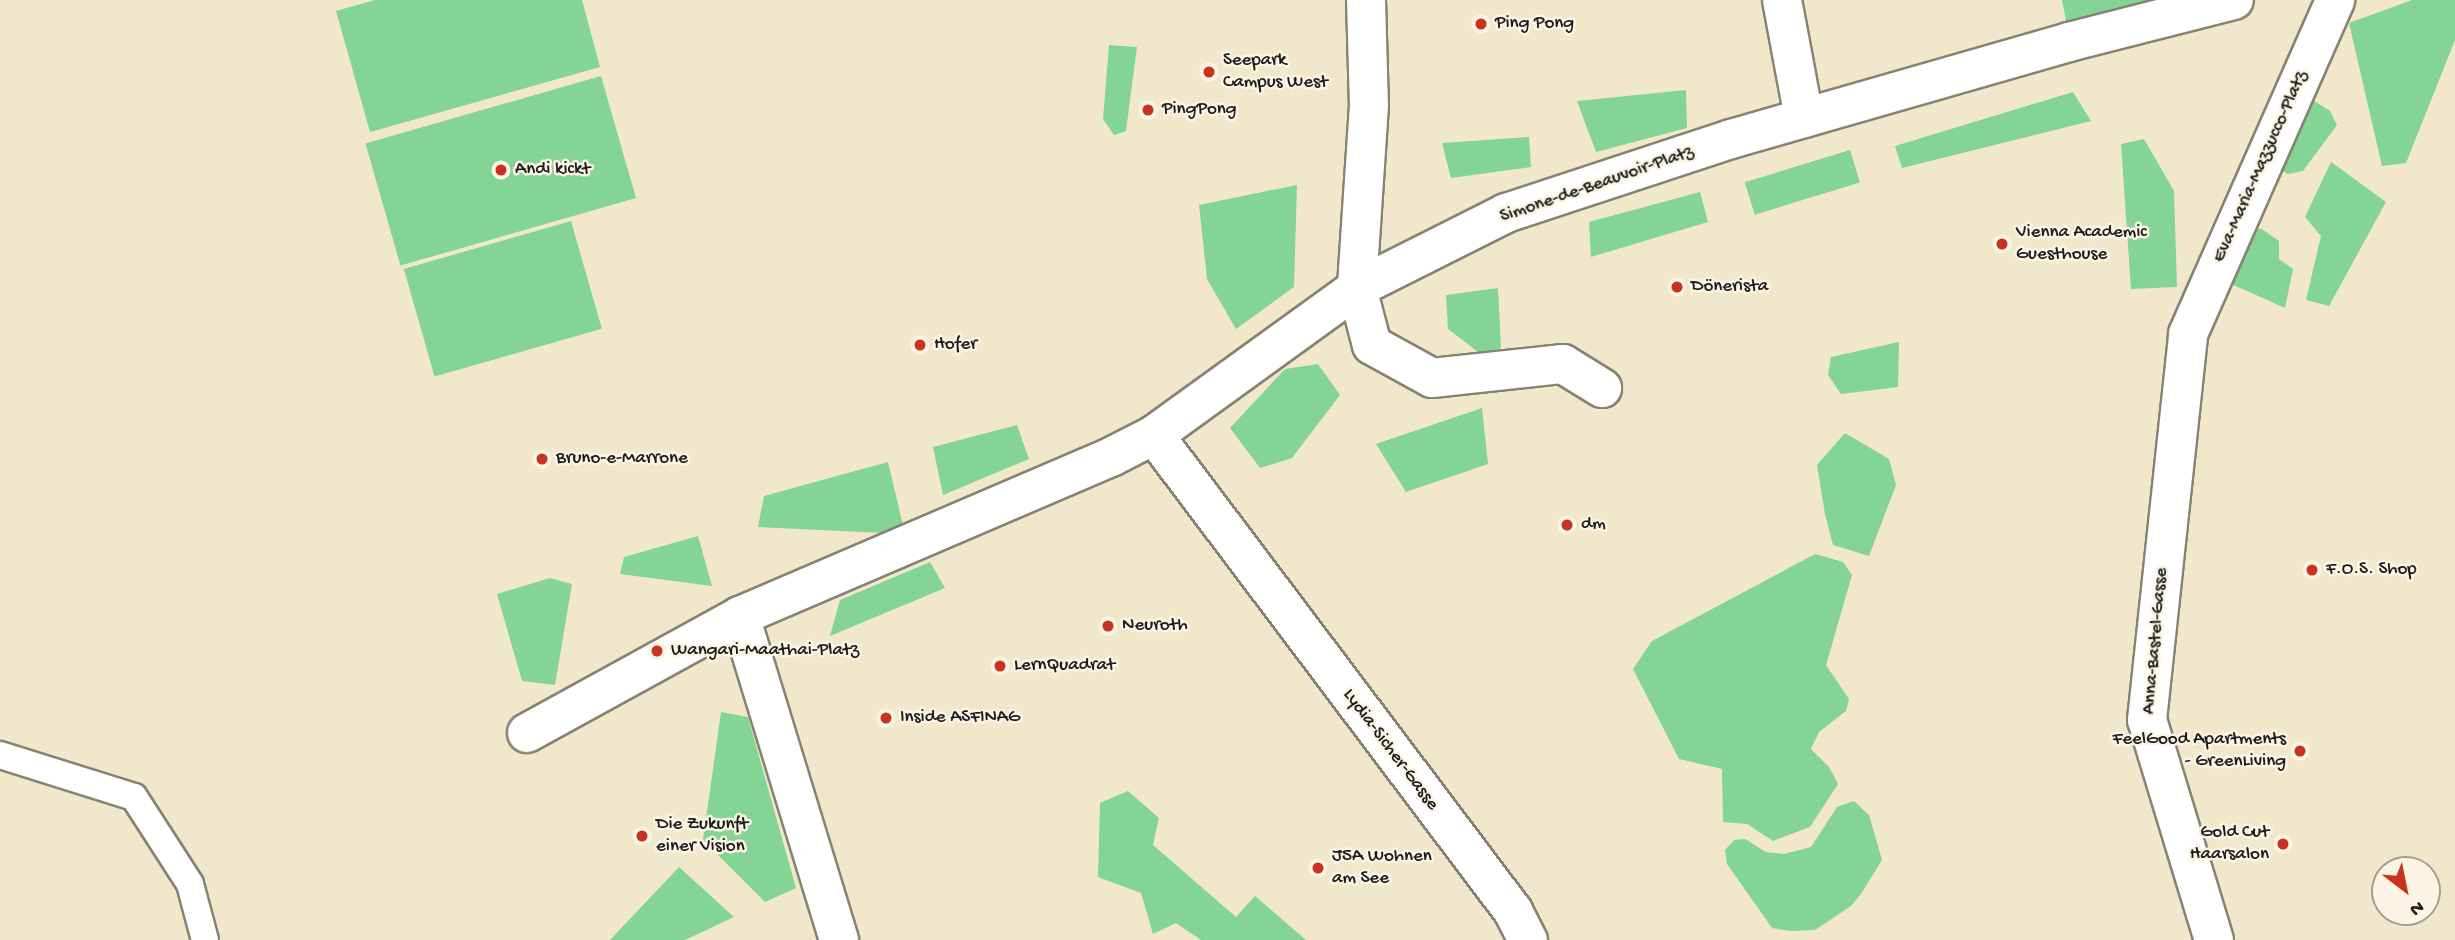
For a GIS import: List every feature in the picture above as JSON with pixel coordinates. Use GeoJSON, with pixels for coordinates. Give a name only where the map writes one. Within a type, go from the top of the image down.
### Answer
{"type":"FeatureCollection","features":[{"type":"Feature","properties":{"kind":"street"},"geometry":{"type":"LineString","coordinates":[[1366,0],[1368,105],[1357,288],[1372,345],[1432,378],[1563,364],[1602,388]]}},
{"type":"Feature","properties":{"kind":"street"},"geometry":{"type":"LineString","coordinates":[[1782,0],[1804,118]]}},
{"type":"Feature","properties":{"kind":"street","name":"Simone-de-Beauvoir-Platz"},"geometry":{"type":"LineString","coordinates":[[740,616],[1111,457],[1154,435],[1357,288],[1506,214],[1804,118],[2069,42],[2234,0]]}},
{"type":"Feature","properties":{"kind":"street","name":"Eva-Maria-Mazzucco-Platz"},"geometry":{"type":"LineString","coordinates":[[2188,334],[2335,0]]}},
{"type":"Feature","properties":{"kind":"street","name":"Anna-Bastel-Gasse"},"geometry":{"type":"LineString","coordinates":[[2188,334],[2147,720],[2214,940]]}},
{"type":"Feature","properties":{"kind":"street","name":"Lydia-Sicher-Gasse"},"geometry":{"type":"LineString","coordinates":[[1154,435],[1513,911],[1528,940]]}},
{"type":"Feature","properties":{"kind":"street"},"geometry":{"type":"LineString","coordinates":[[527,733],[740,616],[839,940]]}},
{"type":"Feature","properties":{"kind":"lane"},"geometry":{"type":"LineString","coordinates":[[0,755],[134,797],[190,884],[205,940]]}},
{"type":"Feature","properties":{"kind":"green space"},"geometry":{"type":"Polygon","coordinates":[[[375,0],[582,0],[600,67],[370,132],[336,11],[375,0]]]}},
{"type":"Feature","properties":{"kind":"green space"},"geometry":{"type":"Polygon","coordinates":[[[2062,0],[2151,0],[2154,11],[2068,30],[2062,0]]]}},
{"type":"Feature","properties":{"kind":"green space"},"geometry":{"type":"Polygon","coordinates":[[[2412,0],[2455,0],[2455,40],[2406,163],[2382,166],[2349,23],[2412,0]]]}},
{"type":"Feature","properties":{"kind":"green space"},"geometry":{"type":"Polygon","coordinates":[[[1109,45],[1137,47],[1126,131],[1114,135],[1103,119],[1109,45]]]}},
{"type":"Feature","properties":{"kind":"green space","name":"Andi kickt"},"geometry":{"type":"Polygon","coordinates":[[[601,76],[636,198],[400,266],[365,144],[601,76]]]}},
{"type":"Feature","properties":{"kind":"green space"},"geometry":{"type":"Polygon","coordinates":[[[1686,90],[1687,128],[1596,152],[1577,101],[1686,90]]]}},
{"type":"Feature","properties":{"kind":"green space"},"geometry":{"type":"Polygon","coordinates":[[[2073,92],[2091,121],[1902,168],[1895,146],[2073,92]]]}},
{"type":"Feature","properties":{"kind":"green space"},"geometry":{"type":"Polygon","coordinates":[[[2305,95],[2330,111],[2337,125],[2303,171],[2288,174],[2265,161],[2305,95]]]}},
{"type":"Feature","properties":{"kind":"green space"},"geometry":{"type":"Polygon","coordinates":[[[1529,137],[1531,167],[1451,178],[1442,143],[1529,137]]]}},
{"type":"Feature","properties":{"kind":"green space"},"geometry":{"type":"Polygon","coordinates":[[[2144,139],[2174,191],[2177,287],[2131,289],[2121,144],[2144,139]]]}},
{"type":"Feature","properties":{"kind":"green space"},"geometry":{"type":"Polygon","coordinates":[[[1850,150],[1860,183],[1755,215],[1745,182],[1850,150]]]}},
{"type":"Feature","properties":{"kind":"green space"},"geometry":{"type":"Polygon","coordinates":[[[2331,162],[2386,202],[2329,306],[2306,300],[2321,236],[2305,217],[2331,162]]]}},
{"type":"Feature","properties":{"kind":"green space"},"geometry":{"type":"Polygon","coordinates":[[[1297,185],[1294,287],[1236,329],[1207,279],[1199,205],[1297,185]]]}},
{"type":"Feature","properties":{"kind":"green space"},"geometry":{"type":"Polygon","coordinates":[[[1700,192],[1708,222],[1591,257],[1589,222],[1700,192]]]}},
{"type":"Feature","properties":{"kind":"green space"},"geometry":{"type":"Polygon","coordinates":[[[571,221],[602,329],[435,377],[404,269],[571,221]]]}},
{"type":"Feature","properties":{"kind":"green space"},"geometry":{"type":"Polygon","coordinates":[[[2234,226],[2262,229],[2279,241],[2279,259],[2293,269],[2285,308],[2229,283],[2234,226]]]}},
{"type":"Feature","properties":{"kind":"green space"},"geometry":{"type":"Polygon","coordinates":[[[1498,288],[1501,348],[1482,355],[1448,329],[1446,295],[1498,288]]]}},
{"type":"Feature","properties":{"kind":"green space"},"geometry":{"type":"Polygon","coordinates":[[[1899,342],[1898,387],[1841,394],[1828,375],[1831,357],[1899,342]]]}},
{"type":"Feature","properties":{"kind":"green space"},"geometry":{"type":"Polygon","coordinates":[[[1318,364],[1340,395],[1292,458],[1260,468],[1230,428],[1285,369],[1318,364]]]}},
{"type":"Feature","properties":{"kind":"green space"},"geometry":{"type":"Polygon","coordinates":[[[1482,408],[1488,464],[1406,492],[1376,444],[1482,408]]]}},
{"type":"Feature","properties":{"kind":"green space"},"geometry":{"type":"Polygon","coordinates":[[[1017,425],[1029,459],[943,495],[933,447],[1017,425]]]}},
{"type":"Feature","properties":{"kind":"green space"},"geometry":{"type":"Polygon","coordinates":[[[1845,433],[1889,459],[1896,485],[1869,556],[1833,545],[1825,514],[1817,465],[1845,433]]]}},
{"type":"Feature","properties":{"kind":"green space"},"geometry":{"type":"Polygon","coordinates":[[[888,462],[905,534],[758,527],[764,496],[888,462]]]}},
{"type":"Feature","properties":{"kind":"green space"},"geometry":{"type":"Polygon","coordinates":[[[698,536],[712,586],[620,574],[624,557],[698,536]]]}},
{"type":"Feature","properties":{"kind":"green space"},"geometry":{"type":"Polygon","coordinates":[[[1815,554],[1843,562],[1852,575],[1826,665],[1849,699],[1846,711],[1819,732],[1811,749],[1829,767],[1838,784],[1810,827],[1773,841],[1747,824],[1723,822],[1722,769],[1679,759],[1633,669],[1652,641],[1815,554]]]}},
{"type":"Feature","properties":{"kind":"green space"},"geometry":{"type":"Polygon","coordinates":[[[930,562],[945,588],[830,636],[840,600],[930,562]]]}},
{"type":"Feature","properties":{"kind":"green space"},"geometry":{"type":"Polygon","coordinates":[[[550,578],[572,584],[555,685],[522,681],[497,594],[550,578]]]}},
{"type":"Feature","properties":{"kind":"green space"},"geometry":{"type":"Polygon","coordinates":[[[721,712],[748,717],[796,888],[765,902],[703,840],[721,712]]]}},
{"type":"Feature","properties":{"kind":"green space"},"geometry":{"type":"Polygon","coordinates":[[[1128,791],[1159,818],[1153,845],[1236,917],[1255,896],[1306,940],[1201,940],[1176,923],[1153,934],[1141,893],[1098,877],[1100,803],[1128,791]]]}},
{"type":"Feature","properties":{"kind":"green space"},"geometry":{"type":"Polygon","coordinates":[[[1854,801],[1869,815],[1882,860],[1861,894],[1851,906],[1815,930],[1791,931],[1772,928],[1727,864],[1725,850],[1734,840],[1745,839],[1766,852],[1784,854],[1811,847],[1837,807],[1854,801]]]}},
{"type":"Feature","properties":{"kind":"green space"},"geometry":{"type":"Polygon","coordinates":[[[679,867],[734,917],[685,940],[610,940],[679,867]]]}},
{"type":"Feature","properties":{"kind":"place","name":"Ping Pong"},"geometry":{"type":"Point","coordinates":[1481,24]}},
{"type":"Feature","properties":{"kind":"place","name":"Seepark Campus West"},"geometry":{"type":"Point","coordinates":[1209,72]}},
{"type":"Feature","properties":{"kind":"place","name":"PingPong"},"geometry":{"type":"Point","coordinates":[1148,110]}},
{"type":"Feature","properties":{"kind":"place","name":"Andi kickt"},"geometry":{"type":"Point","coordinates":[501,170]}},
{"type":"Feature","properties":{"kind":"place","name":"Vienna Academic Guesthouse"},"geometry":{"type":"Point","coordinates":[2002,244]}},
{"type":"Feature","properties":{"kind":"place","name":"Dönerista"},"geometry":{"type":"Point","coordinates":[1677,287]}},
{"type":"Feature","properties":{"kind":"place","name":"Hofer"},"geometry":{"type":"Point","coordinates":[920,345]}},
{"type":"Feature","properties":{"kind":"place","name":"Bruno-e-Marrone"},"geometry":{"type":"Point","coordinates":[542,459]}},
{"type":"Feature","properties":{"kind":"place","name":"dm"},"geometry":{"type":"Point","coordinates":[1567,525]}},
{"type":"Feature","properties":{"kind":"place","name":"F.O.S. Shop"},"geometry":{"type":"Point","coordinates":[2312,570]}},
{"type":"Feature","properties":{"kind":"place","name":"Neuroth"},"geometry":{"type":"Point","coordinates":[1108,626]}},
{"type":"Feature","properties":{"kind":"place","name":"Wangari-Maathai-Platz"},"geometry":{"type":"Point","coordinates":[657,651]}},
{"type":"Feature","properties":{"kind":"place","name":"LernQuadrat"},"geometry":{"type":"Point","coordinates":[1000,666]}},
{"type":"Feature","properties":{"kind":"place","name":"Inside ASFINAG"},"geometry":{"type":"Point","coordinates":[886,718]}},
{"type":"Feature","properties":{"kind":"place","name":"FeelGood Apartments - GreenLiving"},"geometry":{"type":"Point","coordinates":[2300,751]}},
{"type":"Feature","properties":{"kind":"place","name":"Die Zukunft einer Vision"},"geometry":{"type":"Point","coordinates":[642,836]}},
{"type":"Feature","properties":{"kind":"place","name":"Gold Cut Haarsalon"},"geometry":{"type":"Point","coordinates":[2283,844]}},
{"type":"Feature","properties":{"kind":"place","name":"J5A Wohnen am See"},"geometry":{"type":"Point","coordinates":[1318,868]}}]}
